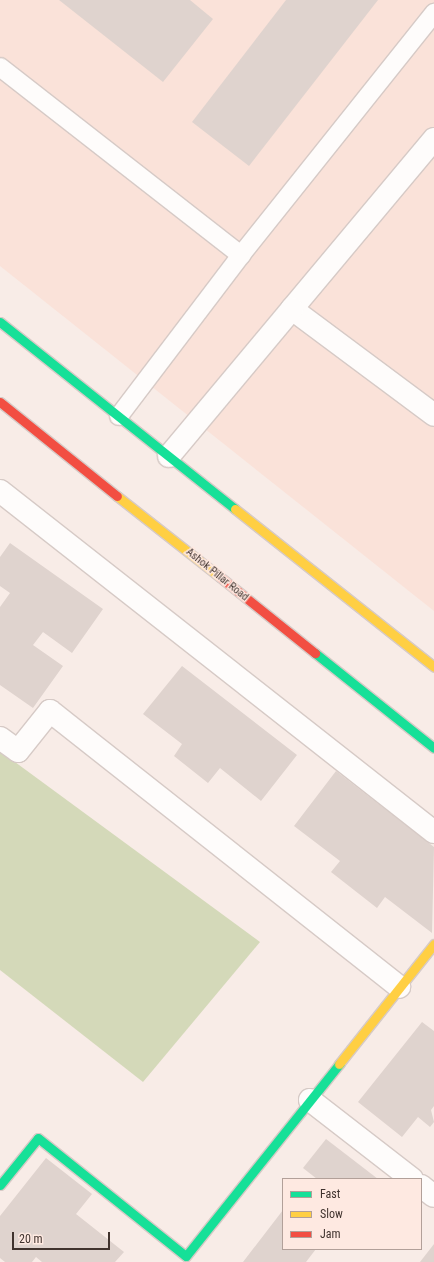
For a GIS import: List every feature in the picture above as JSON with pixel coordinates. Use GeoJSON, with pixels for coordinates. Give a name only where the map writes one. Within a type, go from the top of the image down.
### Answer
{"type":"FeatureCollection","features":[{"type":"Feature","properties":{"kind":"main road"},"geometry":{"type":"LineString","coordinates":[[0,322],[434,667]]}},
{"type":"Feature","properties":{"kind":"main road","name":"Ashok Pillar Road"},"geometry":{"type":"LineString","coordinates":[[0,402],[433,746]]}},
{"type":"Feature","properties":{"kind":"main road"},"geometry":{"type":"LineString","coordinates":[[0,1185],[38,1138],[186,1256],[434,944]]}},
{"type":"Feature","properties":{"kind":"street"},"geometry":{"type":"LineString","coordinates":[[169,456],[434,139]]}},
{"type":"Feature","properties":{"kind":"street"},"geometry":{"type":"LineString","coordinates":[[292,309],[434,415]]}},
{"type":"Feature","properties":{"kind":"street"},"geometry":{"type":"LineString","coordinates":[[0,491],[434,832]]}},
{"type":"Feature","properties":{"kind":"street"},"geometry":{"type":"LineString","coordinates":[[0,738],[18,751],[50,711],[400,987]]}},
{"type":"Feature","properties":{"kind":"street"},"geometry":{"type":"LineString","coordinates":[[310,1100],[411,1178]]}},
{"type":"Feature","properties":{"kind":"street"},"geometry":{"type":"LineString","coordinates":[[422,1187],[434,1196]]}},
{"type":"Feature","properties":{"kind":"lane"},"geometry":{"type":"LineString","coordinates":[[119,416],[241,255],[434,14]]}},
{"type":"Feature","properties":{"kind":"lane"},"geometry":{"type":"LineString","coordinates":[[0,67],[241,255]]}},
{"type":"Feature","properties":{"kind":"shaded area"},"geometry":{"type":"Polygon","coordinates":[[[0,0],[434,0],[434,611],[0,266],[0,0]]]}},
{"type":"Feature","properties":{"kind":"green space"},"geometry":{"type":"Polygon","coordinates":[[[0,751],[260,942],[143,1082],[0,970],[0,751]]]}},
{"type":"Feature","properties":{"kind":"building"},"geometry":{"type":"Polygon","coordinates":[[[59,0],[190,0],[213,19],[163,82],[59,0]]]}},
{"type":"Feature","properties":{"kind":"building"},"geometry":{"type":"Polygon","coordinates":[[[286,0],[378,0],[249,166],[192,122],[286,0]]]}},
{"type":"Feature","properties":{"kind":"building"},"geometry":{"type":"Polygon","coordinates":[[[10,543],[103,609],[72,653],[43,632],[33,645],[63,666],[33,708],[0,685],[0,607],[10,593],[0,586],[0,557],[10,543]]]}},
{"type":"Feature","properties":{"kind":"building"},"geometry":{"type":"Polygon","coordinates":[[[182,666],[297,755],[261,801],[220,768],[208,783],[174,756],[182,744],[143,714],[182,666]]]}},
{"type":"Feature","properties":{"kind":"building"},"geometry":{"type":"Polygon","coordinates":[[[336,771],[434,847],[432,933],[385,897],[377,908],[331,872],[340,861],[294,826],[336,771]]]}},
{"type":"Feature","properties":{"kind":"building"},"geometry":{"type":"Polygon","coordinates":[[[422,1022],[434,1031],[434,1106],[431,1110],[434,1122],[430,1127],[418,1117],[402,1137],[358,1102],[422,1022]]]}},
{"type":"Feature","properties":{"kind":"building"},"geometry":{"type":"Polygon","coordinates":[[[326,1139],[377,1178],[316,1178],[303,1168],[326,1139]]]}},
{"type":"Feature","properties":{"kind":"building"},"geometry":{"type":"Polygon","coordinates":[[[46,1158],[92,1194],[76,1214],[124,1252],[115,1262],[42,1262],[36,1257],[32,1262],[5,1262],[0,1258],[0,1216],[46,1158]]]}},
{"type":"Feature","properties":{"kind":"building"},"geometry":{"type":"Polygon","coordinates":[[[282,1211],[282,1250],[315,1250],[306,1262],[243,1262],[282,1211]]]}},
{"type":"Feature","properties":{"kind":"building"},"geometry":{"type":"Polygon","coordinates":[[[434,1244],[434,1262],[420,1262],[434,1244]]]}},
{"type":"Feature","properties":{"kind":"traffic: fast"},"geometry":{"type":"LineString","coordinates":[[0,322],[235,509]]}},
{"type":"Feature","properties":{"kind":"traffic: fast"},"geometry":{"type":"LineString","coordinates":[[315,653],[434,748]]}},
{"type":"Feature","properties":{"kind":"traffic: fast"},"geometry":{"type":"LineString","coordinates":[[0,1185],[38,1138],[186,1256],[339,1064]]}},
{"type":"Feature","properties":{"kind":"traffic: slow"},"geometry":{"type":"LineString","coordinates":[[117,496],[220,577]]}},
{"type":"Feature","properties":{"kind":"traffic: slow"},"geometry":{"type":"LineString","coordinates":[[235,509],[434,667]]}},
{"type":"Feature","properties":{"kind":"traffic: slow"},"geometry":{"type":"LineString","coordinates":[[339,1064],[434,944]]}},
{"type":"Feature","properties":{"kind":"traffic: jam"},"geometry":{"type":"LineString","coordinates":[[0,402],[117,496]]}},
{"type":"Feature","properties":{"kind":"traffic: jam"},"geometry":{"type":"LineString","coordinates":[[220,577],[315,653]]}}]}
